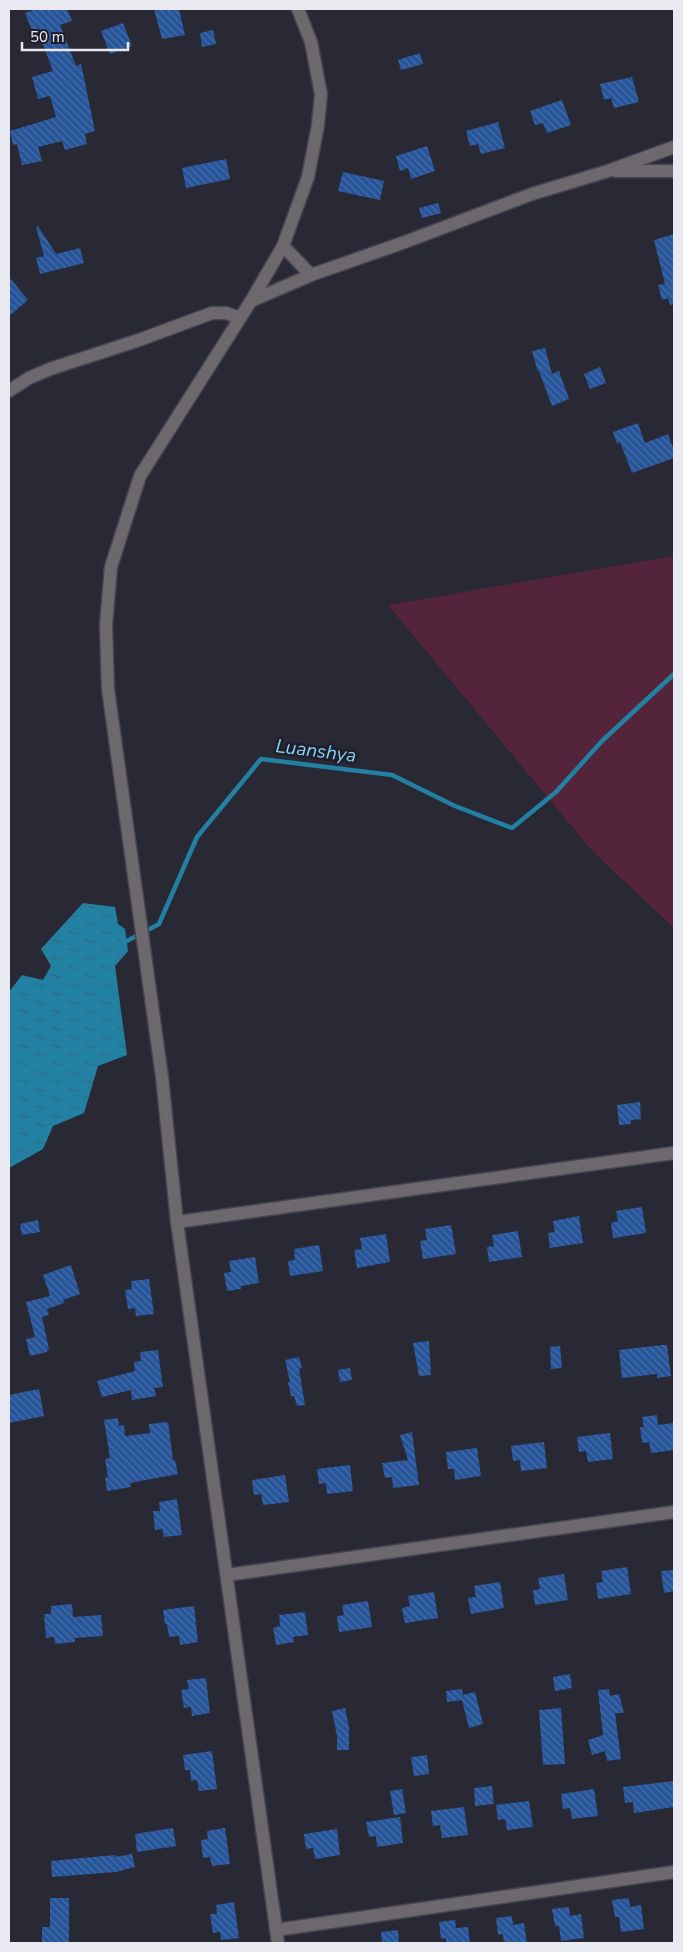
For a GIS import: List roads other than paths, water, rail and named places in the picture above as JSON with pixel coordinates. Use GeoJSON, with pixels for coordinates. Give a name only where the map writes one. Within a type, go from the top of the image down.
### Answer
{"type":"FeatureCollection","features":[{"type":"Feature","properties":{"kind":"street"},"geometry":{"type":"LineString","coordinates":[[301,12],[311,42],[321,94],[318,125],[308,177],[283,246],[251,301],[140,476],[111,567],[106,626],[108,689],[162,1077],[177,1222],[277,1937],[674,1872]]}},
{"type":"Feature","properties":{"kind":"street"},"geometry":{"type":"LineString","coordinates":[[251,301],[311,275],[532,194],[608,171],[674,147]]}},
{"type":"Feature","properties":{"kind":"street"},"geometry":{"type":"LineString","coordinates":[[608,171],[674,171]]}},
{"type":"Feature","properties":{"kind":"street"},"geometry":{"type":"LineString","coordinates":[[283,246],[311,275]]}},
{"type":"Feature","properties":{"kind":"street"},"geometry":{"type":"LineString","coordinates":[[9,391],[29,378],[50,369],[139,340],[212,313],[226,313],[240,318]]}},
{"type":"Feature","properties":{"kind":"street"},"geometry":{"type":"LineString","coordinates":[[177,1222],[674,1153]]}},
{"type":"Feature","properties":{"kind":"street"},"geometry":{"type":"LineString","coordinates":[[227,1575],[674,1512]]}},
{"type":"Feature","properties":{"kind":"water"},"geometry":{"type":"Polygon","coordinates":[[[83,903],[115,907],[118,924],[125,929],[128,951],[115,966],[127,1055],[98,1066],[84,1113],[53,1126],[43,1149],[9,1168],[9,992],[22,975],[43,980],[51,966],[41,949],[83,903]]]}},
{"type":"Feature","properties":{"kind":"waterway","name":"Luanshya"},"geometry":{"type":"LineString","coordinates":[[123,943],[159,924],[197,837],[261,759],[392,775],[455,806],[512,828],[556,792],[602,741],[674,674]]}}]}
